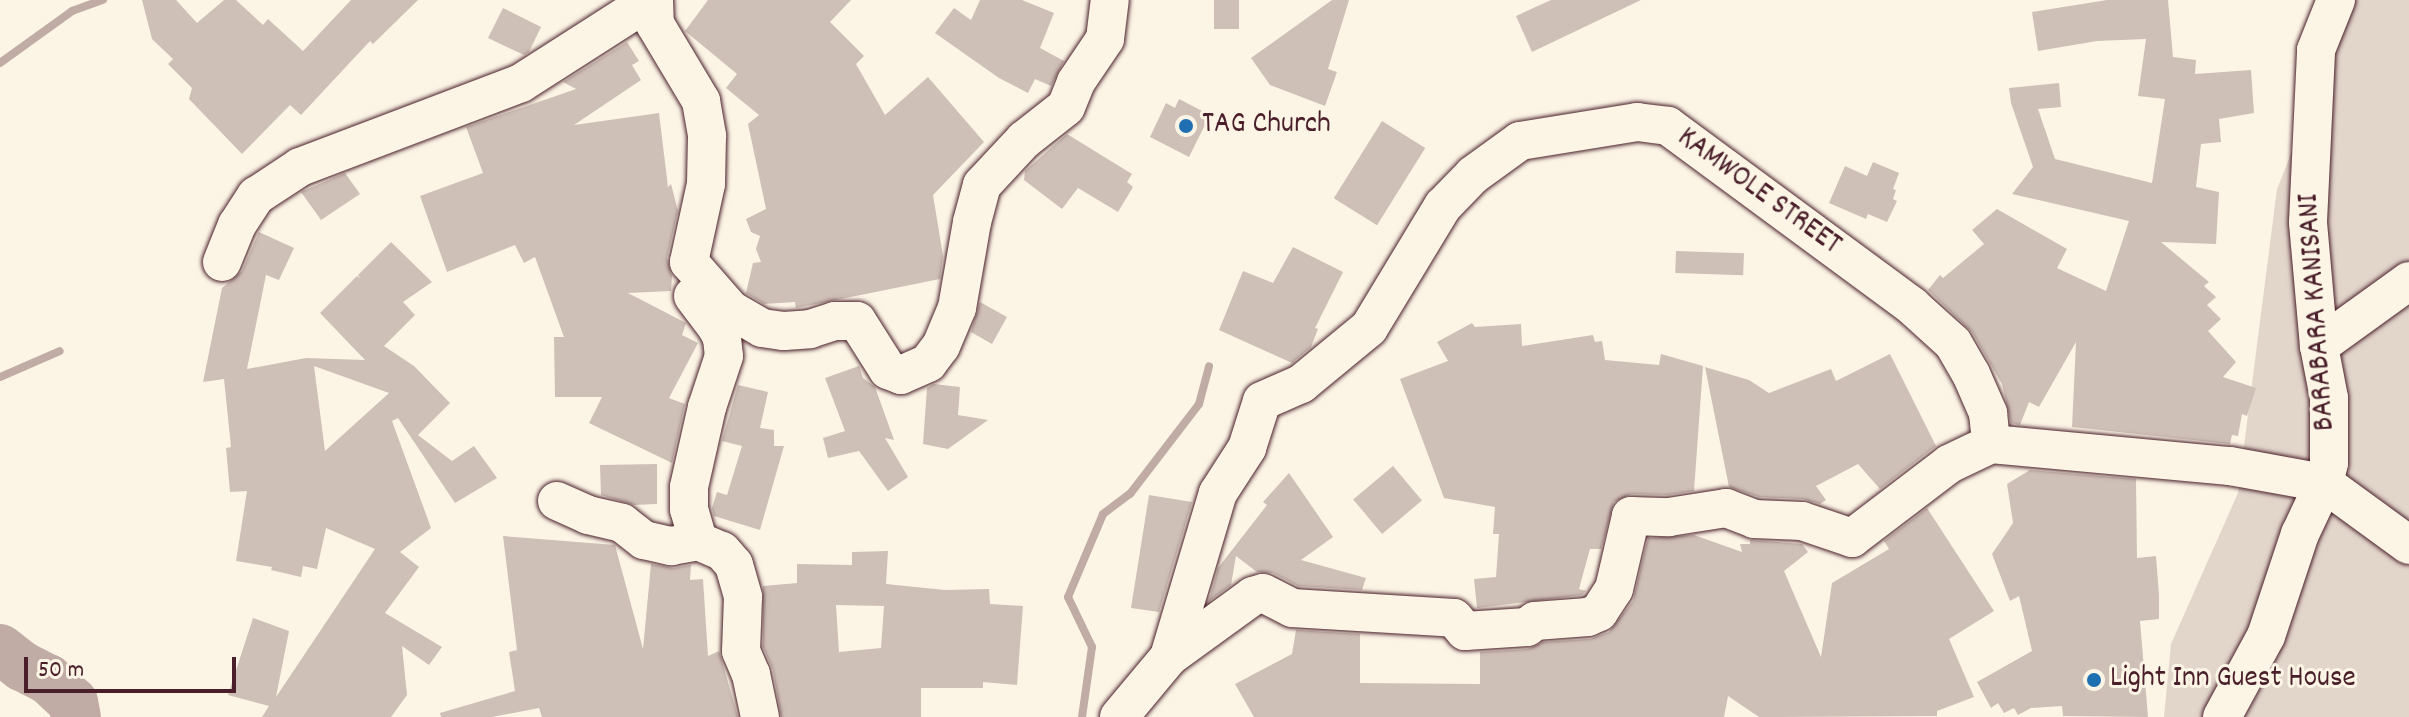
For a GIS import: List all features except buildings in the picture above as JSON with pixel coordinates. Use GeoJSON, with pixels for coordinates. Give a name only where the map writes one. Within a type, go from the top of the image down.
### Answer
{"type":"FeatureCollection","features":[{"type":"Feature","properties":{"kind":"street"},"geometry":{"type":"LineString","coordinates":[[222,262],[237,225],[256,196],[300,167],[521,83],[653,0],[655,24],[701,101],[705,124],[706,184],[689,262],[694,301],[716,326],[722,338],[724,356],[707,407],[689,487],[689,509],[698,541]]}},
{"type":"Feature","properties":{"kind":"street"},"geometry":{"type":"LineString","coordinates":[[689,262],[731,310],[762,328],[784,331],[810,329],[835,321],[857,321],[888,370],[901,375],[928,363],[941,346],[957,308],[972,222],[982,185],[1024,140],[1066,107],[1076,82],[1105,39],[1110,0]]}},
{"type":"Feature","properties":{"kind":"street","name":"BARABARA KANISANI"},"geometry":{"type":"LineString","coordinates":[[2222,717],[2259,651],[2300,534],[2324,483],[2329,463],[2329,398],[2319,346],[2308,222],[2316,50],[2336,0]]}},
{"type":"Feature","properties":{"kind":"street","name":"KAMWOLE STREET"},"geometry":{"type":"LineString","coordinates":[[1119,717],[1169,657],[1197,575],[1218,493],[1247,448],[1262,401],[1301,384],[1369,328],[1443,206],[1473,175],[1520,141],[1637,122],[1668,126],[1912,306],[1953,343],[1988,413],[1991,444]]}},
{"type":"Feature","properties":{"kind":"street"},"geometry":{"type":"LineString","coordinates":[[2319,346],[2409,281]]}},
{"type":"Feature","properties":{"kind":"street"},"geometry":{"type":"LineString","coordinates":[[1169,657],[1253,596],[1263,593],[1292,608],[1454,618],[1465,631],[1527,627],[1535,621],[1588,617],[1599,612],[1614,589],[1631,516],[1669,517],[1726,508],[1754,519],[1802,521],[1852,538],[1949,464],[1991,444],[2217,465],[2324,483],[2409,545]]}},
{"type":"Feature","properties":{"kind":"street"},"geometry":{"type":"LineString","coordinates":[[557,501],[588,515],[622,523],[644,540],[671,546],[698,541],[722,551],[734,565],[743,597],[741,651],[751,674],[760,717]]}},
{"type":"Feature","properties":{"kind":"shaded area"},"geometry":{"type":"Polygon","coordinates":[[[2353,0],[2409,0],[2409,717],[2164,717],[2171,644],[2238,493],[2277,189],[2353,0]]]}},
{"type":"Feature","properties":{"kind":"waterway"},"geometry":{"type":"LineString","coordinates":[[0,63],[72,11],[103,0]]}},
{"type":"Feature","properties":{"kind":"waterway"},"geometry":{"type":"LineString","coordinates":[[0,377],[60,351]]}},
{"type":"Feature","properties":{"kind":"waterway"},"geometry":{"type":"LineString","coordinates":[[1082,717],[1092,647],[1068,597],[1103,514],[1130,494],[1199,404],[1209,366]]}},
{"type":"Feature","properties":{"kind":"waterway"},"geometry":{"type":"LineString","coordinates":[[0,649],[22,666],[48,679],[73,702],[76,717]]}},
{"type":"Feature","properties":{"kind":"place","name":"TAG Church"},"geometry":{"type":"Point","coordinates":[1186,126]}},
{"type":"Feature","properties":{"kind":"place","name":"Light Inn Guest House"},"geometry":{"type":"Point","coordinates":[2094,680]}}]}
